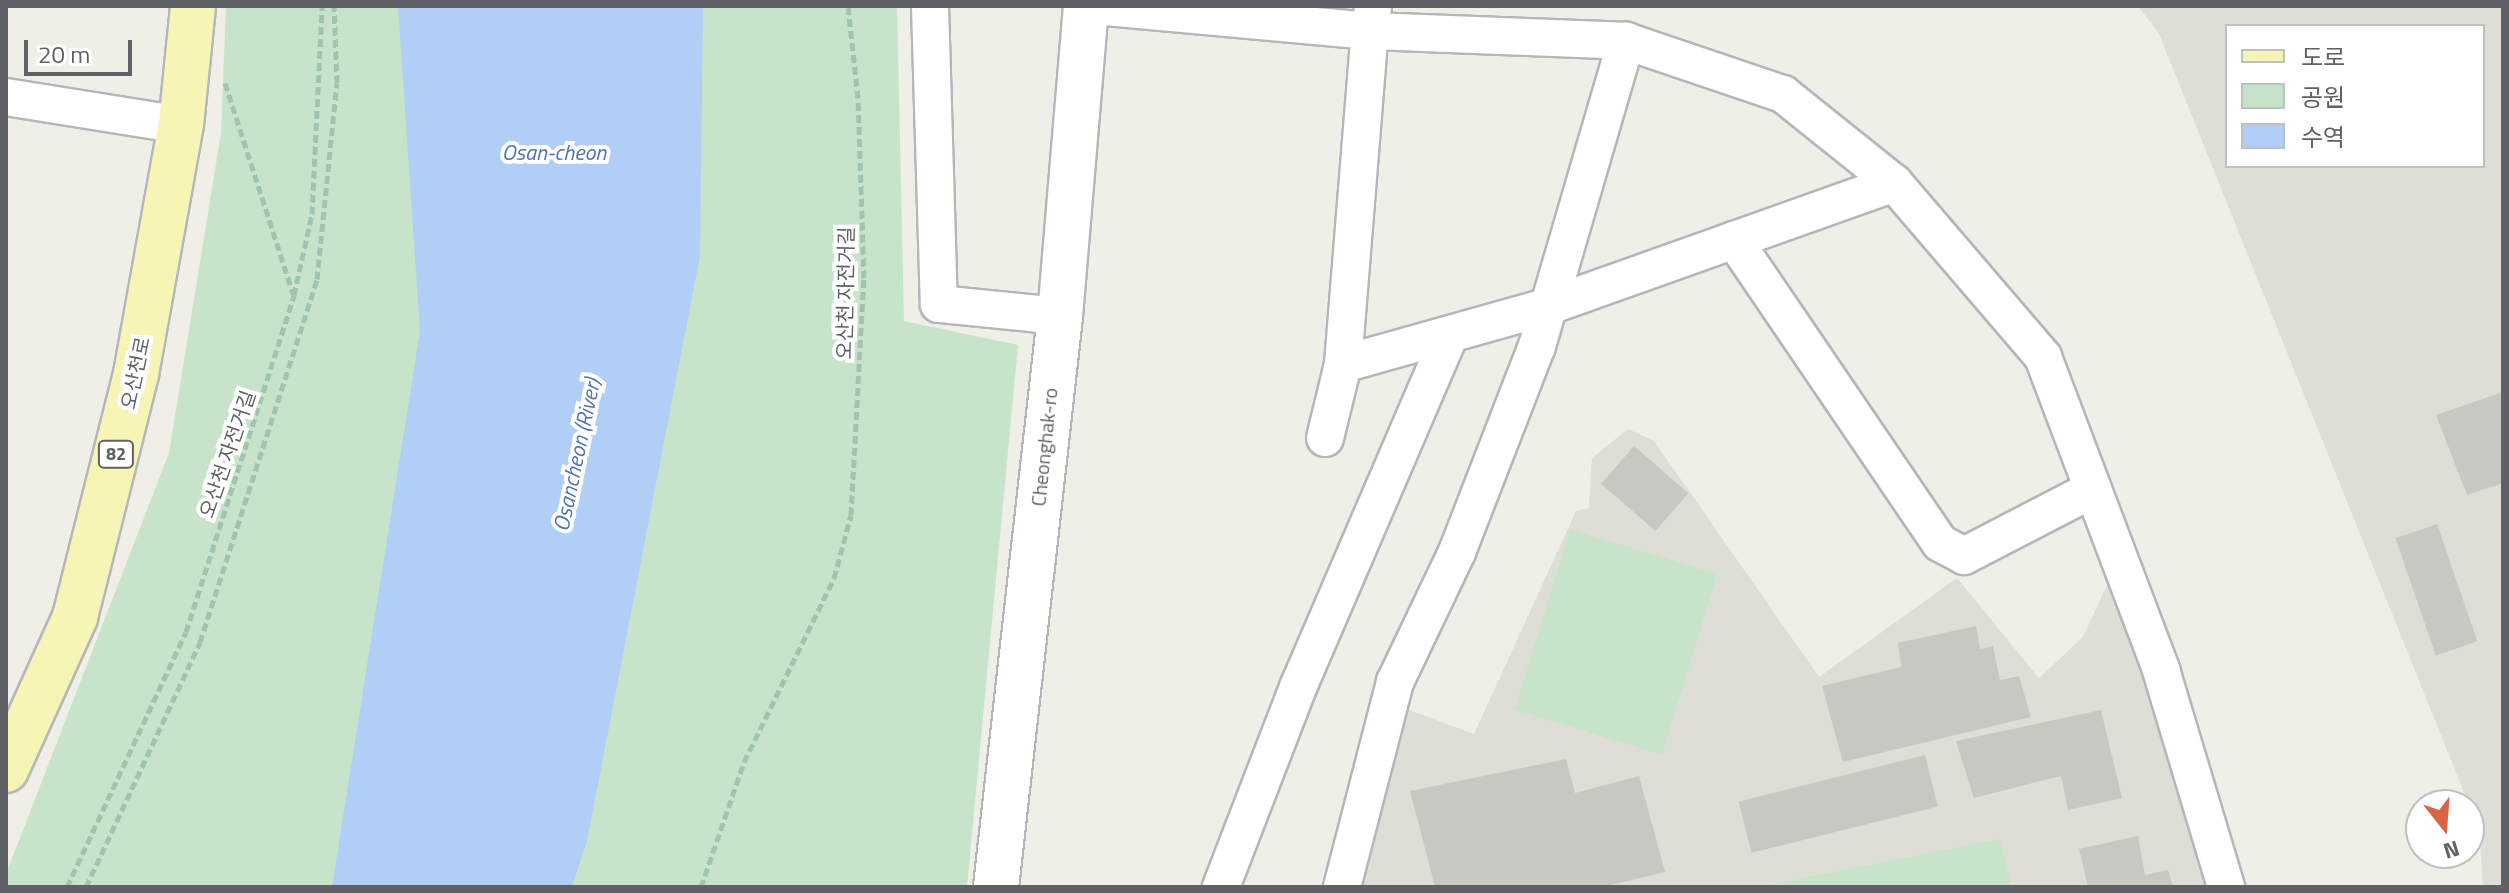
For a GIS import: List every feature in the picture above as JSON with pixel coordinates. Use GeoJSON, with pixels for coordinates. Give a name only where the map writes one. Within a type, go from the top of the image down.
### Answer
{"type":"FeatureCollection","features":[{"type":"Feature","properties":{"kind":"main road","name":"오산천로"},"geometry":{"type":"LineString","coordinates":[[6,770],[75,617],[136,374],[181,125],[193,27]]}},
{"type":"Feature","properties":{"kind":"street"},"geometry":{"type":"LineString","coordinates":[[930,6],[939,304],[1060,316]]}},
{"type":"Feature","properties":{"kind":"street","name":"Cheonghak-ro"},"geometry":{"type":"LineString","coordinates":[[996,887],[1060,316],[1086,6]]}},
{"type":"Feature","properties":{"kind":"street"},"geometry":{"type":"LineString","coordinates":[[1095,6],[1372,19],[1626,41],[1783,94],[1894,183],[2043,357],[2161,670],[2226,887]]}},
{"type":"Feature","properties":{"kind":"street"},"geometry":{"type":"LineString","coordinates":[[1325,438],[1343,364],[1372,19]]}},
{"type":"Feature","properties":{"kind":"street"},"geometry":{"type":"LineString","coordinates":[[1342,887],[1395,682],[1457,552],[1549,306],[1626,41]]}},
{"type":"Feature","properties":{"kind":"street"},"geometry":{"type":"LineString","coordinates":[[6,97],[181,125]]}},
{"type":"Feature","properties":{"kind":"street"},"geometry":{"type":"LineString","coordinates":[[1343,364],[1449,337],[1549,306],[1894,183]]}},
{"type":"Feature","properties":{"kind":"street"},"geometry":{"type":"LineString","coordinates":[[1734,240],[1940,543],[1964,556],[2093,489]]}},
{"type":"Feature","properties":{"kind":"street"},"geometry":{"type":"LineString","coordinates":[[1221,887],[1299,685],[1449,337]]}},
{"type":"Feature","properties":{"kind":"path","name":"오산천 자전거길"},"geometry":{"type":"LineString","coordinates":[[67,887],[186,632],[294,295],[312,214],[322,6]]}},
{"type":"Feature","properties":{"kind":"path"},"geometry":{"type":"LineString","coordinates":[[86,887],[200,642],[317,279],[337,83],[334,6]]}},
{"type":"Feature","properties":{"kind":"path","name":"오산천 자전거길"},"geometry":{"type":"LineString","coordinates":[[701,887],[744,762],[834,578],[851,515],[864,278],[858,98],[848,6]]}},
{"type":"Feature","properties":{"kind":"path"},"geometry":{"type":"LineString","coordinates":[[193,27],[229,89],[294,295]]}},
{"type":"Feature","properties":{"kind":"shaded area"},"geometry":{"type":"Polygon","coordinates":[[[2138,6],[2503,6],[2503,887],[2483,887],[2485,789],[2463,789],[2159,34],[2138,6]]]}},
{"type":"Feature","properties":{"kind":"shaded area"},"geometry":{"type":"Polygon","coordinates":[[[1628,429],[1654,441],[1819,677],[1957,578],[2039,678],[2083,637],[2108,583],[2189,801],[2215,887],[1356,887],[1374,805],[1407,709],[1474,734],[1576,511],[1589,508],[1592,458],[1628,429]]]}},
{"type":"Feature","properties":{"kind":"green space"},"geometry":{"type":"Polygon","coordinates":[[[226,6],[897,6],[904,321],[1018,345],[967,887],[6,887],[6,874],[169,453],[221,133],[226,6]]]}},
{"type":"Feature","properties":{"kind":"green space"},"geometry":{"type":"Polygon","coordinates":[[[1570,529],[1717,574],[1662,755],[1515,710],[1570,529]]]}},
{"type":"Feature","properties":{"kind":"green space"},"geometry":{"type":"Polygon","coordinates":[[[2000,839],[2012,887],[1758,887],[2000,839]]]}},
{"type":"Feature","properties":{"kind":"water","name":"Osan-cheon"},"geometry":{"type":"Polygon","coordinates":[[[398,6],[703,6],[700,256],[587,841],[572,887],[332,887],[420,331],[398,6]]]}},
{"type":"Feature","properties":{"kind":"building"},"geometry":{"type":"Polygon","coordinates":[[[2503,392],[2503,483],[2467,495],[2436,415],[2503,392]]]}},
{"type":"Feature","properties":{"kind":"building"},"geometry":{"type":"Polygon","coordinates":[[[1634,446],[1688,493],[1656,531],[1601,484],[1634,446]]]}},
{"type":"Feature","properties":{"kind":"building"},"geometry":{"type":"Polygon","coordinates":[[[2437,524],[2477,641],[2436,656],[2395,538],[2437,524]]]}},
{"type":"Feature","properties":{"kind":"building"},"geometry":{"type":"Polygon","coordinates":[[[1976,626],[1980,649],[1993,646],[2000,680],[2019,676],[2031,717],[1843,762],[1822,686],[1901,667],[1898,643],[1976,626]]]}},
{"type":"Feature","properties":{"kind":"building"},"geometry":{"type":"Polygon","coordinates":[[[2101,710],[2122,798],[2068,810],[2061,776],[1974,798],[1956,741],[2101,710]]]}},
{"type":"Feature","properties":{"kind":"building"},"geometry":{"type":"Polygon","coordinates":[[[1925,755],[1938,806],[1752,853],[1739,801],[1925,755]]]}},
{"type":"Feature","properties":{"kind":"building"},"geometry":{"type":"Polygon","coordinates":[[[1566,759],[1575,793],[1639,776],[1665,872],[1603,887],[1435,887],[1410,791],[1566,759]]]}},
{"type":"Feature","properties":{"kind":"building"},"geometry":{"type":"Polygon","coordinates":[[[2138,836],[2145,875],[2168,870],[2173,887],[2088,887],[2079,849],[2138,836]]]}},
{"type":"Feature","properties":{"kind":"water label","name":"Osancheon (River)"},"geometry":{"type":"Point","coordinates":[577,455]}}]}
